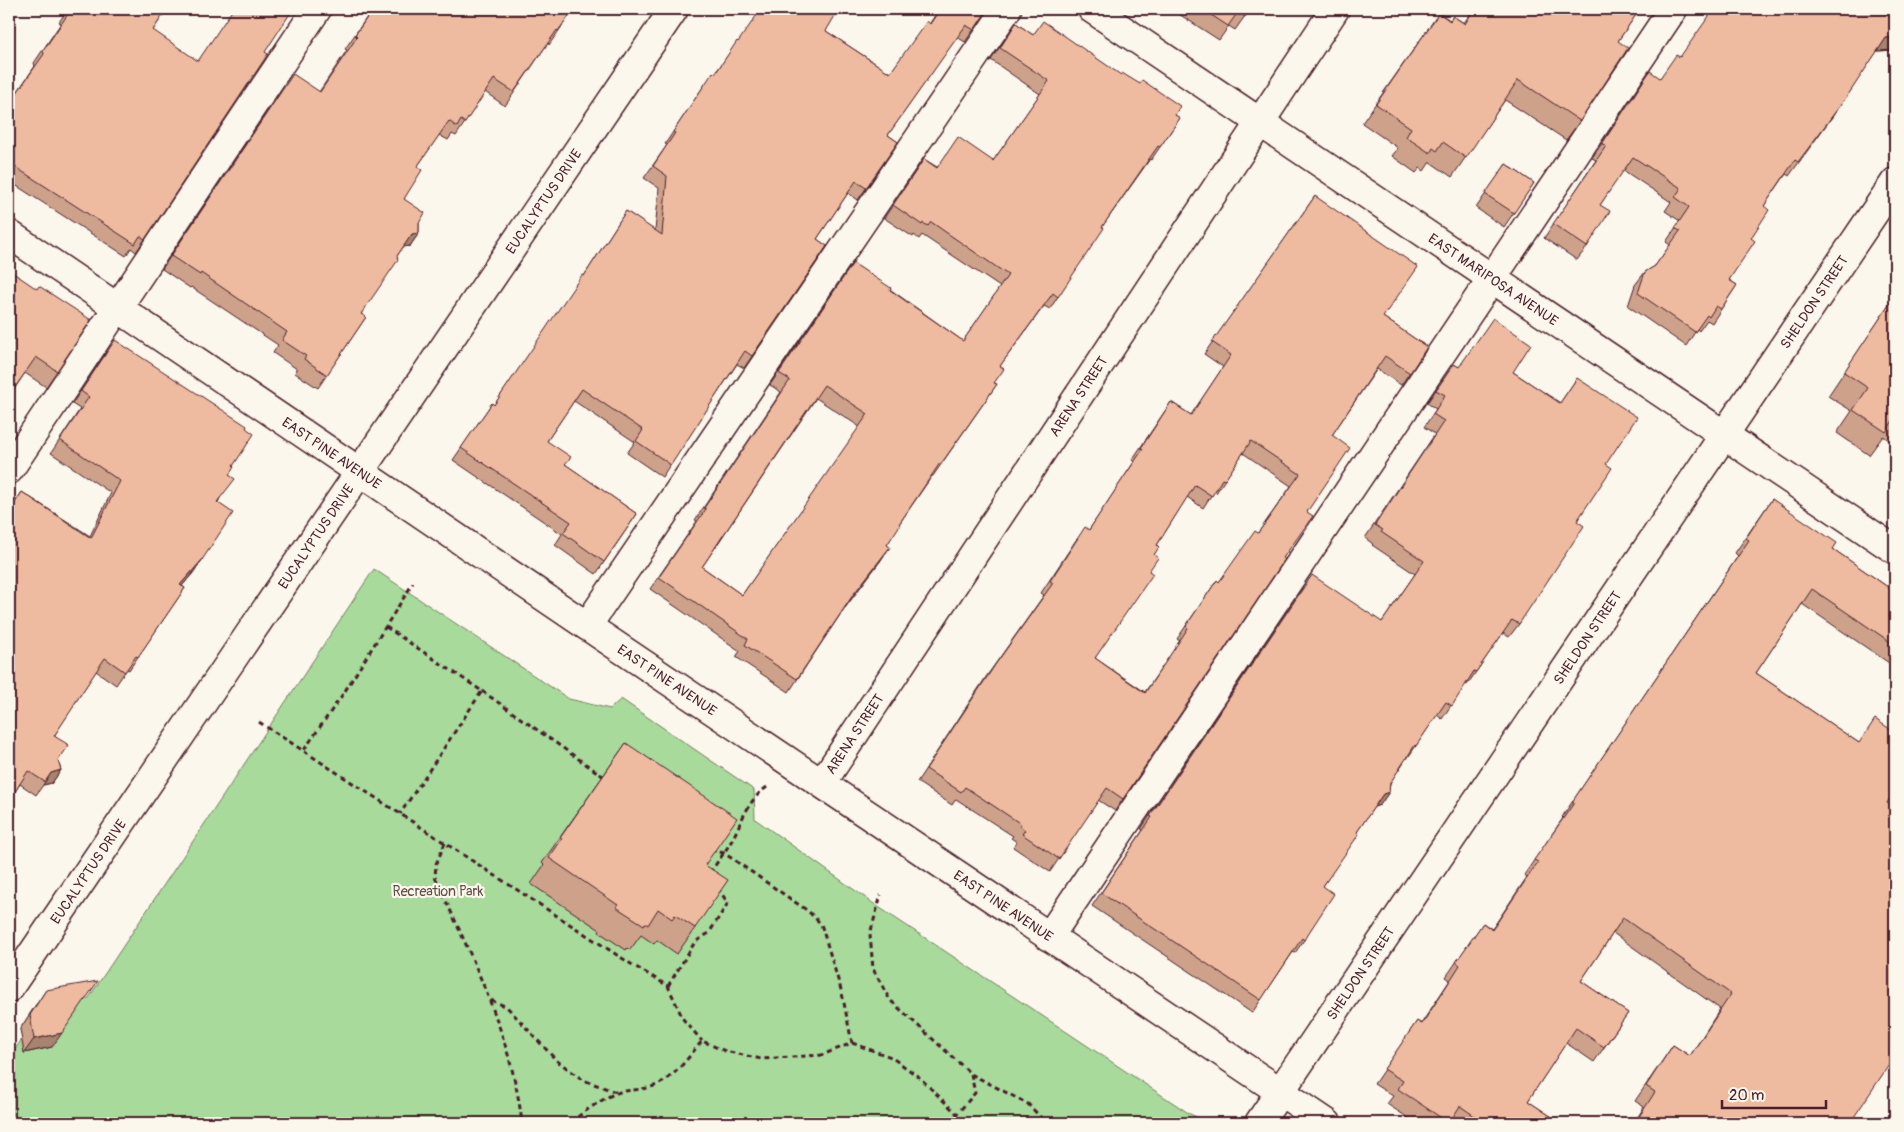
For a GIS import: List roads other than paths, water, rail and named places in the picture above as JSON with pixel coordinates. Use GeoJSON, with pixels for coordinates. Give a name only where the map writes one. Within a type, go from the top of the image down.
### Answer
{"type":"FeatureCollection","features":[{"type":"Feature","properties":{"kind":"street"},"geometry":{"type":"LineString","coordinates":[[9,470],[317,9]]}},
{"type":"Feature","properties":{"kind":"street","name":"EUCALYPTUS DRIVE"},"geometry":{"type":"LineString","coordinates":[[9,988],[674,9]]}},
{"type":"Feature","properties":{"kind":"street"},"geometry":{"type":"LineString","coordinates":[[587,626],[1007,9]]}},
{"type":"Feature","properties":{"kind":"street","name":"EAST MARIPOSA AVENUE"},"geometry":{"type":"LineString","coordinates":[[1092,9],[1895,550]]}},
{"type":"Feature","properties":{"kind":"street","name":"ARENA STREET"},"geometry":{"type":"LineString","coordinates":[[822,783],[1335,9]]}},
{"type":"Feature","properties":{"kind":"street"},"geometry":{"type":"LineString","coordinates":[[1049,937],[1673,9]]}},
{"type":"Feature","properties":{"kind":"street","name":"SHELDON STREET"},"geometry":{"type":"LineString","coordinates":[[1259,1123],[1895,182]]}},
{"type":"Feature","properties":{"kind":"street","name":"EAST PINE AVENUE"},"geometry":{"type":"LineString","coordinates":[[9,234],[587,626],[1327,1123]]}},
{"type":"Feature","properties":{"kind":"park label","name":"Recreation Park"},"geometry":{"type":"Point","coordinates":[438,891]}}]}
